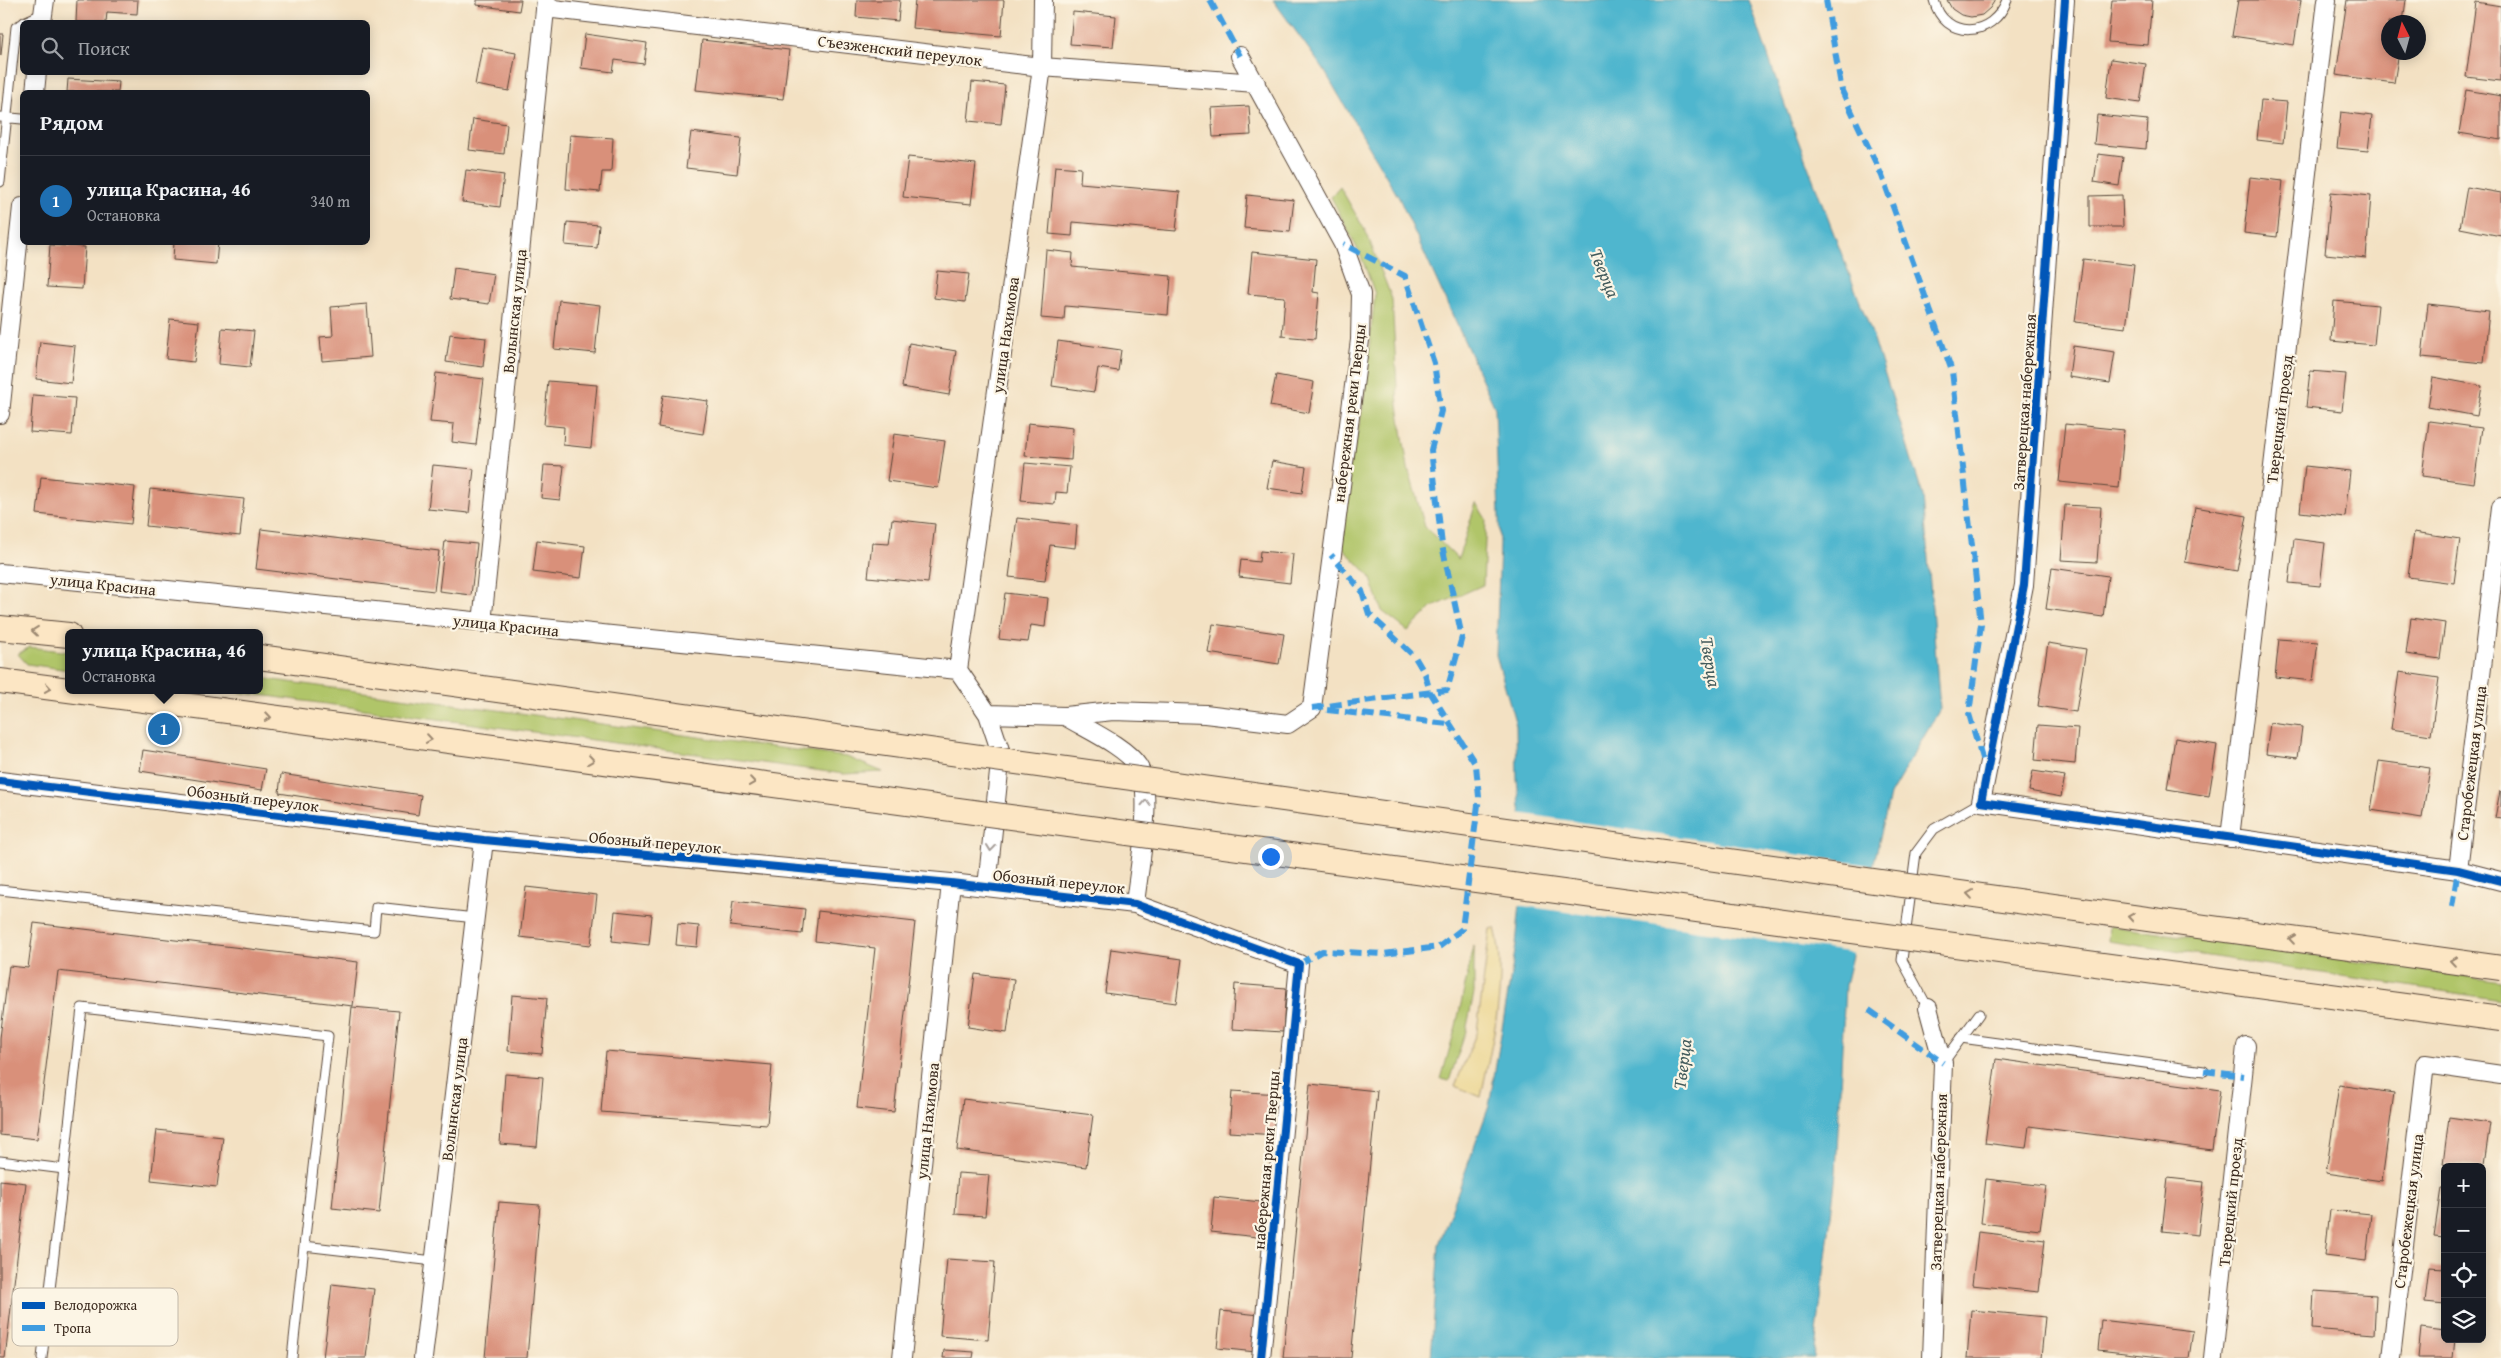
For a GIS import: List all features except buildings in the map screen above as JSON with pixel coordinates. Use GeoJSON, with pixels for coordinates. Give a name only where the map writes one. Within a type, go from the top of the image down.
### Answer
{"type":"FeatureCollection","features":[{"type":"Feature","properties":{"kind":"main road"},"geometry":{"type":"LineString","coordinates":[[0,628],[65,635]]}},
{"type":"Feature","properties":{"kind":"main road"},"geometry":{"type":"LineString","coordinates":[[263,658],[2501,968]]}},
{"type":"Feature","properties":{"kind":"main road"},"geometry":{"type":"LineString","coordinates":[[0,681],[65,690]]}},
{"type":"Feature","properties":{"kind":"main road"},"geometry":{"type":"LineString","coordinates":[[99,694],[2501,1019]]}},
{"type":"Feature","properties":{"kind":"street","name":"улица Нахимова"},"geometry":{"type":"LineString","coordinates":[[958,670],[1042,67],[1043,0]]}},
{"type":"Feature","properties":{"kind":"street","name":"Затверецкая набережная"},"geometry":{"type":"LineString","coordinates":[[1981,802],[2024,585],[2065,0]]}},
{"type":"Feature","properties":{"kind":"street","name":"Тверецкий проезд"},"geometry":{"type":"LineString","coordinates":[[2230,838],[2327,0]]}},
{"type":"Feature","properties":{"kind":"street","name":"Съезженский переулок"},"geometry":{"type":"LineString","coordinates":[[546,4],[1042,67],[1256,83]]}},
{"type":"Feature","properties":{"kind":"street","name":"Волынская улица"},"geometry":{"type":"LineString","coordinates":[[482,623],[546,4]]}},
{"type":"Feature","properties":{"kind":"street","name":"набережная реки Тверцы"},"geometry":{"type":"LineString","coordinates":[[1065,716],[1113,711],[1187,714],[1288,724],[1312,708],[1360,340],[1361,294],[1343,244],[1240,56]]}},
{"type":"Feature","properties":{"kind":"street"},"geometry":{"type":"LineString","coordinates":[[35,90],[37,75]]}},
{"type":"Feature","properties":{"kind":"street"},"geometry":{"type":"LineString","coordinates":[[0,407],[20,225]]}},
{"type":"Feature","properties":{"kind":"street","name":"Старобежецкая улица"},"geometry":{"type":"LineString","coordinates":[[2458,870],[2501,507]]}},
{"type":"Feature","properties":{"kind":"street","name":"улица Красина"},"geometry":{"type":"LineString","coordinates":[[0,573],[958,670]]}},
{"type":"Feature","properties":{"kind":"street"},"geometry":{"type":"LineString","coordinates":[[958,670],[988,714],[1001,753],[986,887]]}},
{"type":"Feature","properties":{"kind":"street"},"geometry":{"type":"LineString","coordinates":[[988,714],[1065,716],[1112,742],[1138,766],[1147,797],[1135,904]]}},
{"type":"Feature","properties":{"kind":"street","name":"Обозный переулок"},"geometry":{"type":"LineString","coordinates":[[0,781],[484,840],[951,883],[1135,904],[1299,964]]}},
{"type":"Feature","properties":{"kind":"street"},"geometry":{"type":"LineString","coordinates":[[1981,802],[2458,870],[2501,880]]}},
{"type":"Feature","properties":{"kind":"street","name":"Волынская улица"},"geometry":{"type":"LineString","coordinates":[[423,1358],[484,840]]}},
{"type":"Feature","properties":{"kind":"street","name":"улица Нахимова"},"geometry":{"type":"LineString","coordinates":[[902,1358],[951,883]]}},
{"type":"Feature","properties":{"kind":"street","name":"набережная реки Тверцы"},"geometry":{"type":"LineString","coordinates":[[1261,1358],[1299,964]]}},
{"type":"Feature","properties":{"kind":"street","name":"Затверецкая набережная"},"geometry":{"type":"LineString","coordinates":[[1928,1008],[1943,1063],[1932,1358]]}},
{"type":"Feature","properties":{"kind":"street","name":"Тверецкий проезд"},"geometry":{"type":"LineString","coordinates":[[2213,1358],[2246,1046]]}},
{"type":"Feature","properties":{"kind":"street","name":"Старобежецкая улица"},"geometry":{"type":"LineString","coordinates":[[2391,1358],[2425,1064],[2501,1075]]}},
{"type":"Feature","properties":{"kind":"lane"},"geometry":{"type":"LineString","coordinates":[[1934,0],[1941,15],[1952,25],[1965,30],[1980,29],[1993,23],[2002,12],[2007,0]]}},
{"type":"Feature","properties":{"kind":"lane"},"geometry":{"type":"LineString","coordinates":[[29,20],[44,12]]}},
{"type":"Feature","properties":{"kind":"lane"},"geometry":{"type":"LineString","coordinates":[[0,182],[3,117],[16,27],[20,25]]}},
{"type":"Feature","properties":{"kind":"lane"},"geometry":{"type":"LineString","coordinates":[[3,117],[20,119]]}},
{"type":"Feature","properties":{"kind":"lane"},"geometry":{"type":"LineString","coordinates":[[1928,1008],[1902,960],[1916,852],[1934,829],[1981,802]]}},
{"type":"Feature","properties":{"kind":"lane"},"geometry":{"type":"LineString","coordinates":[[0,890],[374,931],[376,907],[475,918]]}},
{"type":"Feature","properties":{"kind":"lane"},"geometry":{"type":"LineString","coordinates":[[50,1288],[82,1008],[328,1036],[292,1358]]}},
{"type":"Feature","properties":{"kind":"lane"},"geometry":{"type":"LineString","coordinates":[[1943,1063],[1979,1014]]}},
{"type":"Feature","properties":{"kind":"lane"},"geometry":{"type":"LineString","coordinates":[[1961,1038],[2204,1070]]}},
{"type":"Feature","properties":{"kind":"lane"},"geometry":{"type":"LineString","coordinates":[[0,1161],[64,1169]]}},
{"type":"Feature","properties":{"kind":"lane"},"geometry":{"type":"LineString","coordinates":[[304,1246],[434,1261]]}},
{"type":"Feature","properties":{"kind":"green space"},"geometry":{"type":"Polygon","coordinates":[[[1340,187],[1367,234],[1392,299],[1398,405],[1408,468],[1425,527],[1458,559],[1476,503],[1486,519],[1483,585],[1433,607],[1408,631],[1382,611],[1370,576],[1341,546],[1345,484],[1362,413],[1375,294],[1361,256],[1331,197],[1340,187]]]}},
{"type":"Feature","properties":{"kind":"green space"},"geometry":{"type":"Polygon","coordinates":[[[29,647],[65,652],[65,669],[27,664],[18,654],[29,647]]]}},
{"type":"Feature","properties":{"kind":"green space"},"geometry":{"type":"Polygon","coordinates":[[[263,679],[847,757],[883,772],[844,774],[253,694],[263,694],[263,679]]]}},
{"type":"Feature","properties":{"kind":"green space"},"geometry":{"type":"Polygon","coordinates":[[[2109,926],[2501,981],[2501,1000],[2108,941],[2109,926]]]}},
{"type":"Feature","properties":{"kind":"green space"},"geometry":{"type":"Polygon","coordinates":[[[1474,945],[1474,993],[1466,1031],[1449,1081],[1441,1079],[1456,1026],[1474,945]]]}},
{"type":"Feature","properties":{"kind":"sand"},"geometry":{"type":"Polygon","coordinates":[[[1495,928],[1499,948],[1499,991],[1494,1035],[1481,1097],[1455,1086],[1477,1031],[1490,929],[1495,928]]]}},
{"type":"Feature","properties":{"kind":"water","name":"Тверца"},"geometry":{"type":"Polygon","coordinates":[[[1273,0],[1749,0],[1788,114],[1873,336],[1923,496],[1940,709],[1890,795],[1845,985],[1836,1173],[1814,1358],[1431,1358],[1439,1244],[1489,1106],[1516,945],[1525,851],[1517,780],[1516,725],[1496,655],[1500,544],[1495,408],[1399,198],[1324,70],[1273,0]]]}},
{"type":"Feature","properties":{"kind":"pier"},"geometry":{"type":"Polygon","coordinates":[[[1518,813],[1876,866],[1855,953],[1516,905],[1522,851],[1518,813]]]}},
{"type":"Feature","properties":{"kind":"marked path"},"geometry":{"type":"LineString","coordinates":[[1210,0],[1240,56]]}},
{"type":"Feature","properties":{"kind":"marked path"},"geometry":{"type":"LineString","coordinates":[[1826,0],[1842,91],[1882,176],[1952,371],[1981,624],[1969,714],[1984,765]]}},
{"type":"Feature","properties":{"kind":"marked path"},"geometry":{"type":"LineString","coordinates":[[1312,708],[1447,690],[1462,637],[1442,545],[1431,450],[1441,411],[1434,363],[1405,276],[1343,244]]}},
{"type":"Feature","properties":{"kind":"marked path"},"geometry":{"type":"LineString","coordinates":[[1299,964],[1322,951],[1384,954],[1439,947],[1462,929],[1479,797],[1476,765],[1430,692],[1425,674],[1415,657],[1369,614],[1362,591],[1331,555]]}},
{"type":"Feature","properties":{"kind":"marked path"},"geometry":{"type":"LineString","coordinates":[[1327,710],[1448,724]]}},
{"type":"Feature","properties":{"kind":"marked path"},"geometry":{"type":"LineString","coordinates":[[2452,907],[2458,870]]}},
{"type":"Feature","properties":{"kind":"marked path"},"geometry":{"type":"LineString","coordinates":[[1869,1010],[1943,1063]]}},
{"type":"Feature","properties":{"kind":"marked path"},"geometry":{"type":"LineString","coordinates":[[2204,1071],[2243,1076]]}},
{"type":"Feature","properties":{"kind":"cycle path"},"geometry":{"type":"LineString","coordinates":[[2065,0],[2024,585],[1981,802],[2458,870],[2501,881]]}},
{"type":"Feature","properties":{"kind":"cycle path"},"geometry":{"type":"LineString","coordinates":[[0,781],[484,840],[951,883],[1135,904],[1299,964],[1261,1358]]}},
{"type":"Feature","properties":{"kind":"place","name":"улица Красина, 46"},"geometry":{"type":"Point","coordinates":[164,729]}}]}
